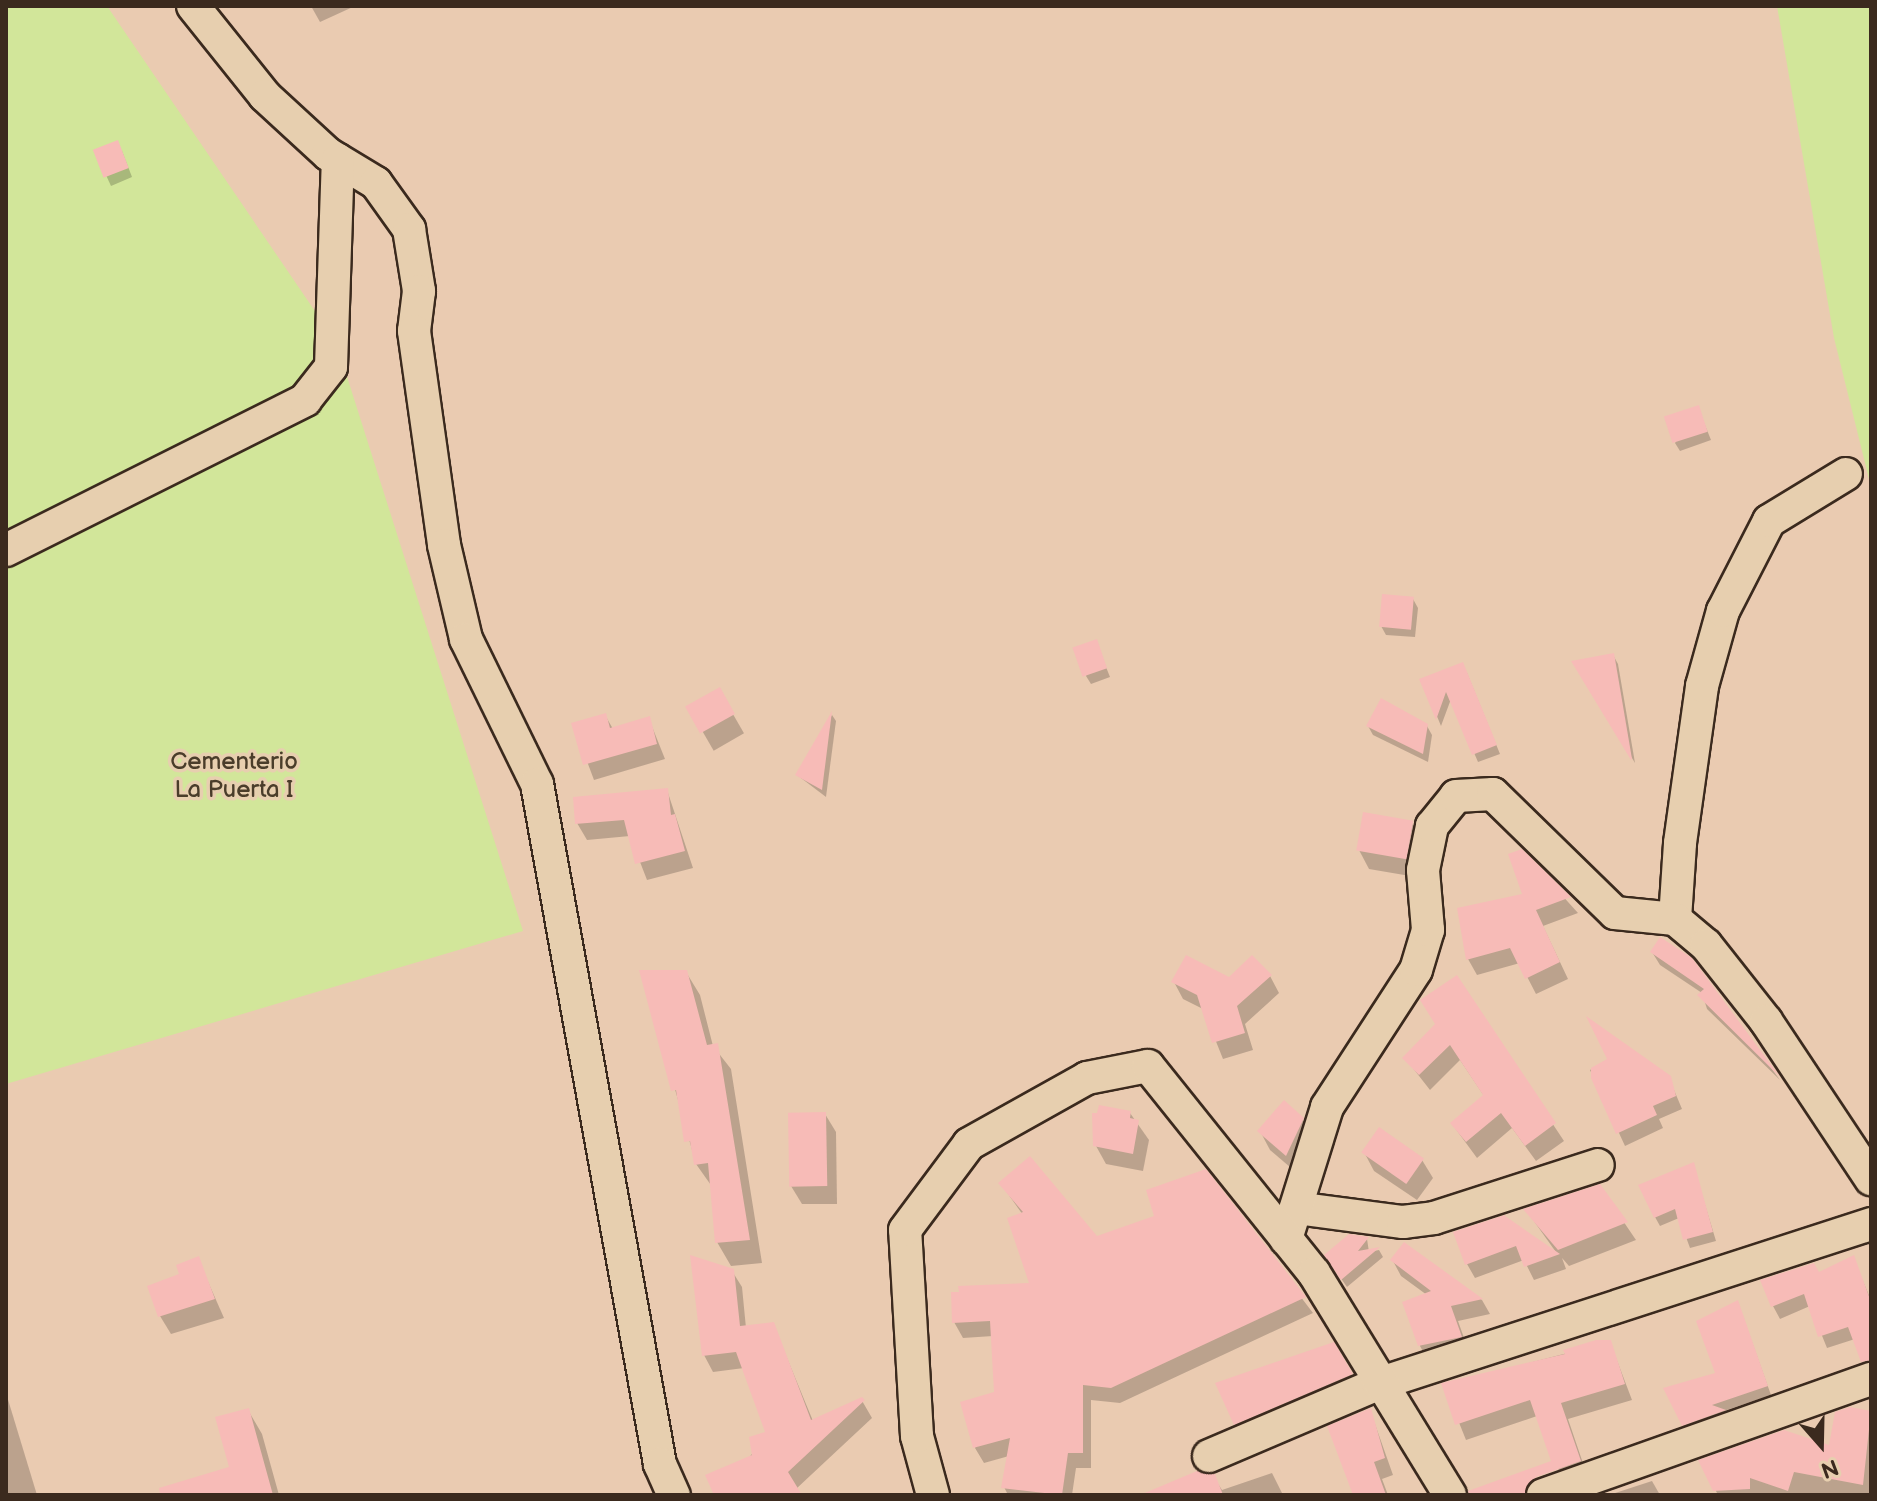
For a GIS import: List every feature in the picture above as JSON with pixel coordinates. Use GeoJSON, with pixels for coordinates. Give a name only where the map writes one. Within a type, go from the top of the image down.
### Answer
{"type":"FeatureCollection","features":[{"type":"Feature","properties":{"kind":"street"},"geometry":{"type":"LineString","coordinates":[[193,6],[265,96],[338,160],[376,183],[409,229],[419,291],[414,331],[444,545],[466,639],[537,784],[660,1464],[674,1495]]}},
{"type":"Feature","properties":{"kind":"street"},"geometry":{"type":"LineString","coordinates":[[6,550],[305,400],[331,367],[338,160]]}},
{"type":"Feature","properties":{"kind":"street"},"geometry":{"type":"LineString","coordinates":[[1675,919],[1680,843],[1702,686],[1723,611],[1769,521],[1846,474]]}},
{"type":"Feature","properties":{"kind":"street"},"geometry":{"type":"LineString","coordinates":[[1286,1239],[1327,1107],[1416,970],[1428,930],[1423,870],[1432,826],[1456,796],[1493,794],[1615,913],[1675,919],[1706,945],[1740,985],[1871,1179]]}},
{"type":"Feature","properties":{"kind":"street"},"geometry":{"type":"LineString","coordinates":[[933,1495],[917,1436],[905,1230],[969,1144],[1087,1078],[1148,1066],[1314,1273],[1378,1384],[1450,1495]]}},
{"type":"Feature","properties":{"kind":"street"},"geometry":{"type":"LineString","coordinates":[[1296,1208],[1403,1222],[1434,1218],[1598,1165]]}},
{"type":"Feature","properties":{"kind":"street"},"geometry":{"type":"LineString","coordinates":[[1209,1456],[1378,1384],[1491,1352],[1871,1224]]}},
{"type":"Feature","properties":{"kind":"street"},"geometry":{"type":"LineString","coordinates":[[1543,1495],[1871,1379]]}},
{"type":"Feature","properties":{"kind":"green space","name":"Cementerio La Puerta I"},"geometry":{"type":"Polygon","coordinates":[[[6,6],[107,6],[336,342],[523,931],[6,1084],[6,6]]]}},
{"type":"Feature","properties":{"kind":"green space"},"geometry":{"type":"Polygon","coordinates":[[[1777,6],[1871,6],[1871,487],[1834,338],[1777,6]]]}},
{"type":"Feature","properties":{"kind":"building"},"geometry":{"type":"Polygon","coordinates":[[[118,140],[129,168],[104,178],[93,150],[118,140]]]}},
{"type":"Feature","properties":{"kind":"building"},"geometry":{"type":"Polygon","coordinates":[[[1699,405],[1708,432],[1672,443],[1664,416],[1699,405]]]}},
{"type":"Feature","properties":{"kind":"building"},"geometry":{"type":"Polygon","coordinates":[[[1382,594],[1414,597],[1411,630],[1379,627],[1382,594]]]}},
{"type":"Feature","properties":{"kind":"building"},"geometry":{"type":"Polygon","coordinates":[[[1097,639],[1107,668],[1083,677],[1072,647],[1097,639]]]}},
{"type":"Feature","properties":{"kind":"building"},"geometry":{"type":"Polygon","coordinates":[[[1614,653],[1632,759],[1631,760],[1571,661],[1614,653]]]}},
{"type":"Feature","properties":{"kind":"building"},"geometry":{"type":"Polygon","coordinates":[[[1463,662],[1497,745],[1472,755],[1446,692],[1436,720],[1419,679],[1463,662]]]}},
{"type":"Feature","properties":{"kind":"building"},"geometry":{"type":"Polygon","coordinates":[[[720,687],[735,714],[700,734],[685,706],[720,687]]]}},
{"type":"Feature","properties":{"kind":"building"},"geometry":{"type":"Polygon","coordinates":[[[1381,698],[1428,724],[1423,754],[1366,726],[1381,698]]]}},
{"type":"Feature","properties":{"kind":"building"},"geometry":{"type":"Polygon","coordinates":[[[832,711],[822,790],[795,775],[832,711]]]}},
{"type":"Feature","properties":{"kind":"building"},"geometry":{"type":"Polygon","coordinates":[[[606,713],[610,728],[650,716],[657,744],[583,765],[571,723],[606,713]]]}},
{"type":"Feature","properties":{"kind":"building"},"geometry":{"type":"Polygon","coordinates":[[[668,788],[671,815],[675,814],[685,851],[635,864],[624,820],[575,824],[573,797],[668,788]]]}},
{"type":"Feature","properties":{"kind":"building"},"geometry":{"type":"Polygon","coordinates":[[[1363,812],[1413,821],[1406,859],[1356,850],[1363,812]]]}},
{"type":"Feature","properties":{"kind":"building"},"geometry":{"type":"Polygon","coordinates":[[[1522,849],[1571,897],[1536,910],[1560,962],[1525,979],[1510,948],[1466,960],[1457,908],[1522,894],[1508,854],[1522,849]]]}},
{"type":"Feature","properties":{"kind":"building"},"geometry":{"type":"Polygon","coordinates":[[[1660,937],[1692,958],[1780,1077],[1697,995],[1704,989],[1650,952],[1660,937]]]}},
{"type":"Feature","properties":{"kind":"building"},"geometry":{"type":"Polygon","coordinates":[[[1186,955],[1229,977],[1252,955],[1272,975],[1237,1006],[1245,1033],[1212,1043],[1197,995],[1171,982],[1186,955]]]}},
{"type":"Feature","properties":{"kind":"building"},"geometry":{"type":"Polygon","coordinates":[[[639,970],[687,970],[707,1045],[718,1043],[750,1240],[715,1243],[708,1163],[694,1165],[690,1141],[684,1142],[676,1090],[671,1091],[639,970]]]}},
{"type":"Feature","properties":{"kind":"building"},"geometry":{"type":"Polygon","coordinates":[[[1457,975],[1556,1123],[1525,1146],[1501,1113],[1466,1142],[1450,1123],[1483,1095],[1450,1045],[1419,1075],[1402,1058],[1435,1024],[1420,1000],[1457,975]]]}},
{"type":"Feature","properties":{"kind":"building"},"geometry":{"type":"Polygon","coordinates":[[[1586,1016],[1671,1076],[1676,1096],[1653,1106],[1657,1115],[1616,1134],[1591,1078],[1591,1068],[1607,1059],[1586,1016]]]}},
{"type":"Feature","properties":{"kind":"building"},"geometry":{"type":"Polygon","coordinates":[[[1284,1100],[1304,1118],[1286,1156],[1257,1131],[1284,1100]]]}},
{"type":"Feature","properties":{"kind":"building"},"geometry":{"type":"Polygon","coordinates":[[[1099,1105],[1131,1111],[1130,1118],[1139,1120],[1133,1154],[1093,1146],[1092,1113],[1097,1113],[1099,1105]]]}},
{"type":"Feature","properties":{"kind":"building"},"geometry":{"type":"Polygon","coordinates":[[[826,1112],[827,1186],[789,1187],[788,1113],[826,1112]]]}},
{"type":"Feature","properties":{"kind":"building"},"geometry":{"type":"Polygon","coordinates":[[[1379,1127],[1424,1159],[1406,1184],[1361,1152],[1379,1127]]]}},
{"type":"Feature","properties":{"kind":"building"},"geometry":{"type":"Polygon","coordinates":[[[1030,1156],[1097,1236],[1154,1216],[1146,1190],[1206,1169],[1306,1297],[1111,1388],[1083,1385],[1083,1453],[1068,1453],[1062,1495],[1001,1488],[1010,1438],[973,1448],[960,1402],[994,1392],[990,1321],[952,1323],[951,1292],[959,1292],[958,1286],[1029,1283],[1007,1218],[1023,1212],[998,1183],[1030,1156]]]}},
{"type":"Feature","properties":{"kind":"building"},"geometry":{"type":"Polygon","coordinates":[[[1694,1162],[1713,1232],[1683,1240],[1675,1209],[1654,1218],[1638,1185],[1694,1162]]]}},
{"type":"Feature","properties":{"kind":"building"},"geometry":{"type":"Polygon","coordinates":[[[1600,1184],[1628,1222],[1558,1250],[1523,1209],[1600,1184]]]}},
{"type":"Feature","properties":{"kind":"building"},"geometry":{"type":"Polygon","coordinates":[[[1505,1215],[1560,1254],[1524,1267],[1516,1246],[1465,1265],[1453,1232],[1505,1215]]]}},
{"type":"Feature","properties":{"kind":"building"},"geometry":{"type":"Polygon","coordinates":[[[1349,1234],[1369,1237],[1358,1251],[1380,1247],[1341,1280],[1324,1255],[1349,1234]]]}},
{"type":"Feature","properties":{"kind":"building"},"geometry":{"type":"Polygon","coordinates":[[[1404,1242],[1483,1299],[1451,1306],[1462,1337],[1418,1346],[1402,1302],[1431,1291],[1390,1260],[1404,1242]]]}},
{"type":"Feature","properties":{"kind":"building"},"geometry":{"type":"Polygon","coordinates":[[[690,1255],[734,1269],[740,1326],[774,1322],[811,1420],[862,1397],[865,1400],[788,1472],[802,1495],[714,1495],[705,1475],[752,1455],[749,1437],[765,1432],[736,1352],[702,1356],[690,1255]]]}},
{"type":"Feature","properties":{"kind":"building"},"geometry":{"type":"Polygon","coordinates":[[[1854,1255],[1871,1302],[1871,1360],[1861,1362],[1848,1327],[1818,1337],[1804,1294],[1771,1307],[1760,1280],[1814,1263],[1819,1272],[1854,1255]]]}},
{"type":"Feature","properties":{"kind":"building"},"geometry":{"type":"Polygon","coordinates":[[[199,1256],[215,1299],[158,1317],[147,1286],[179,1274],[176,1265],[199,1256]]]}},
{"type":"Feature","properties":{"kind":"building"},"geometry":{"type":"Polygon","coordinates":[[[1738,1300],[1768,1386],[1712,1405],[1726,1410],[1682,1426],[1663,1388],[1715,1373],[1696,1321],[1738,1300]]]}},
{"type":"Feature","properties":{"kind":"building"},"geometry":{"type":"Polygon","coordinates":[[[1596,1340],[1611,1340],[1625,1384],[1561,1403],[1581,1461],[1536,1477],[1524,1495],[1469,1495],[1468,1491],[1551,1461],[1530,1400],[1455,1425],[1441,1383],[1565,1354],[1563,1350],[1596,1340]]]}},
{"type":"Feature","properties":{"kind":"building"},"geometry":{"type":"Polygon","coordinates":[[[1334,1342],[1353,1374],[1234,1425],[1215,1383],[1334,1342]]]}},
{"type":"Feature","properties":{"kind":"building"},"geometry":{"type":"Polygon","coordinates":[[[1850,1407],[1871,1411],[1863,1485],[1794,1472],[1788,1491],[1750,1478],[1750,1489],[1713,1491],[1698,1460],[1784,1430],[1829,1445],[1835,1412],[1850,1407]]]}},
{"type":"Feature","properties":{"kind":"building"},"geometry":{"type":"Polygon","coordinates":[[[249,1408],[273,1495],[160,1495],[159,1488],[229,1467],[215,1417],[249,1408]]]}},
{"type":"Feature","properties":{"kind":"building"},"geometry":{"type":"Polygon","coordinates":[[[1371,1408],[1385,1458],[1374,1462],[1386,1495],[1353,1495],[1327,1426],[1371,1408]]]}},
{"type":"Feature","properties":{"kind":"building"},"geometry":{"type":"Polygon","coordinates":[[[1197,1471],[1215,1474],[1223,1495],[1140,1495],[1197,1471]]]}}]}
